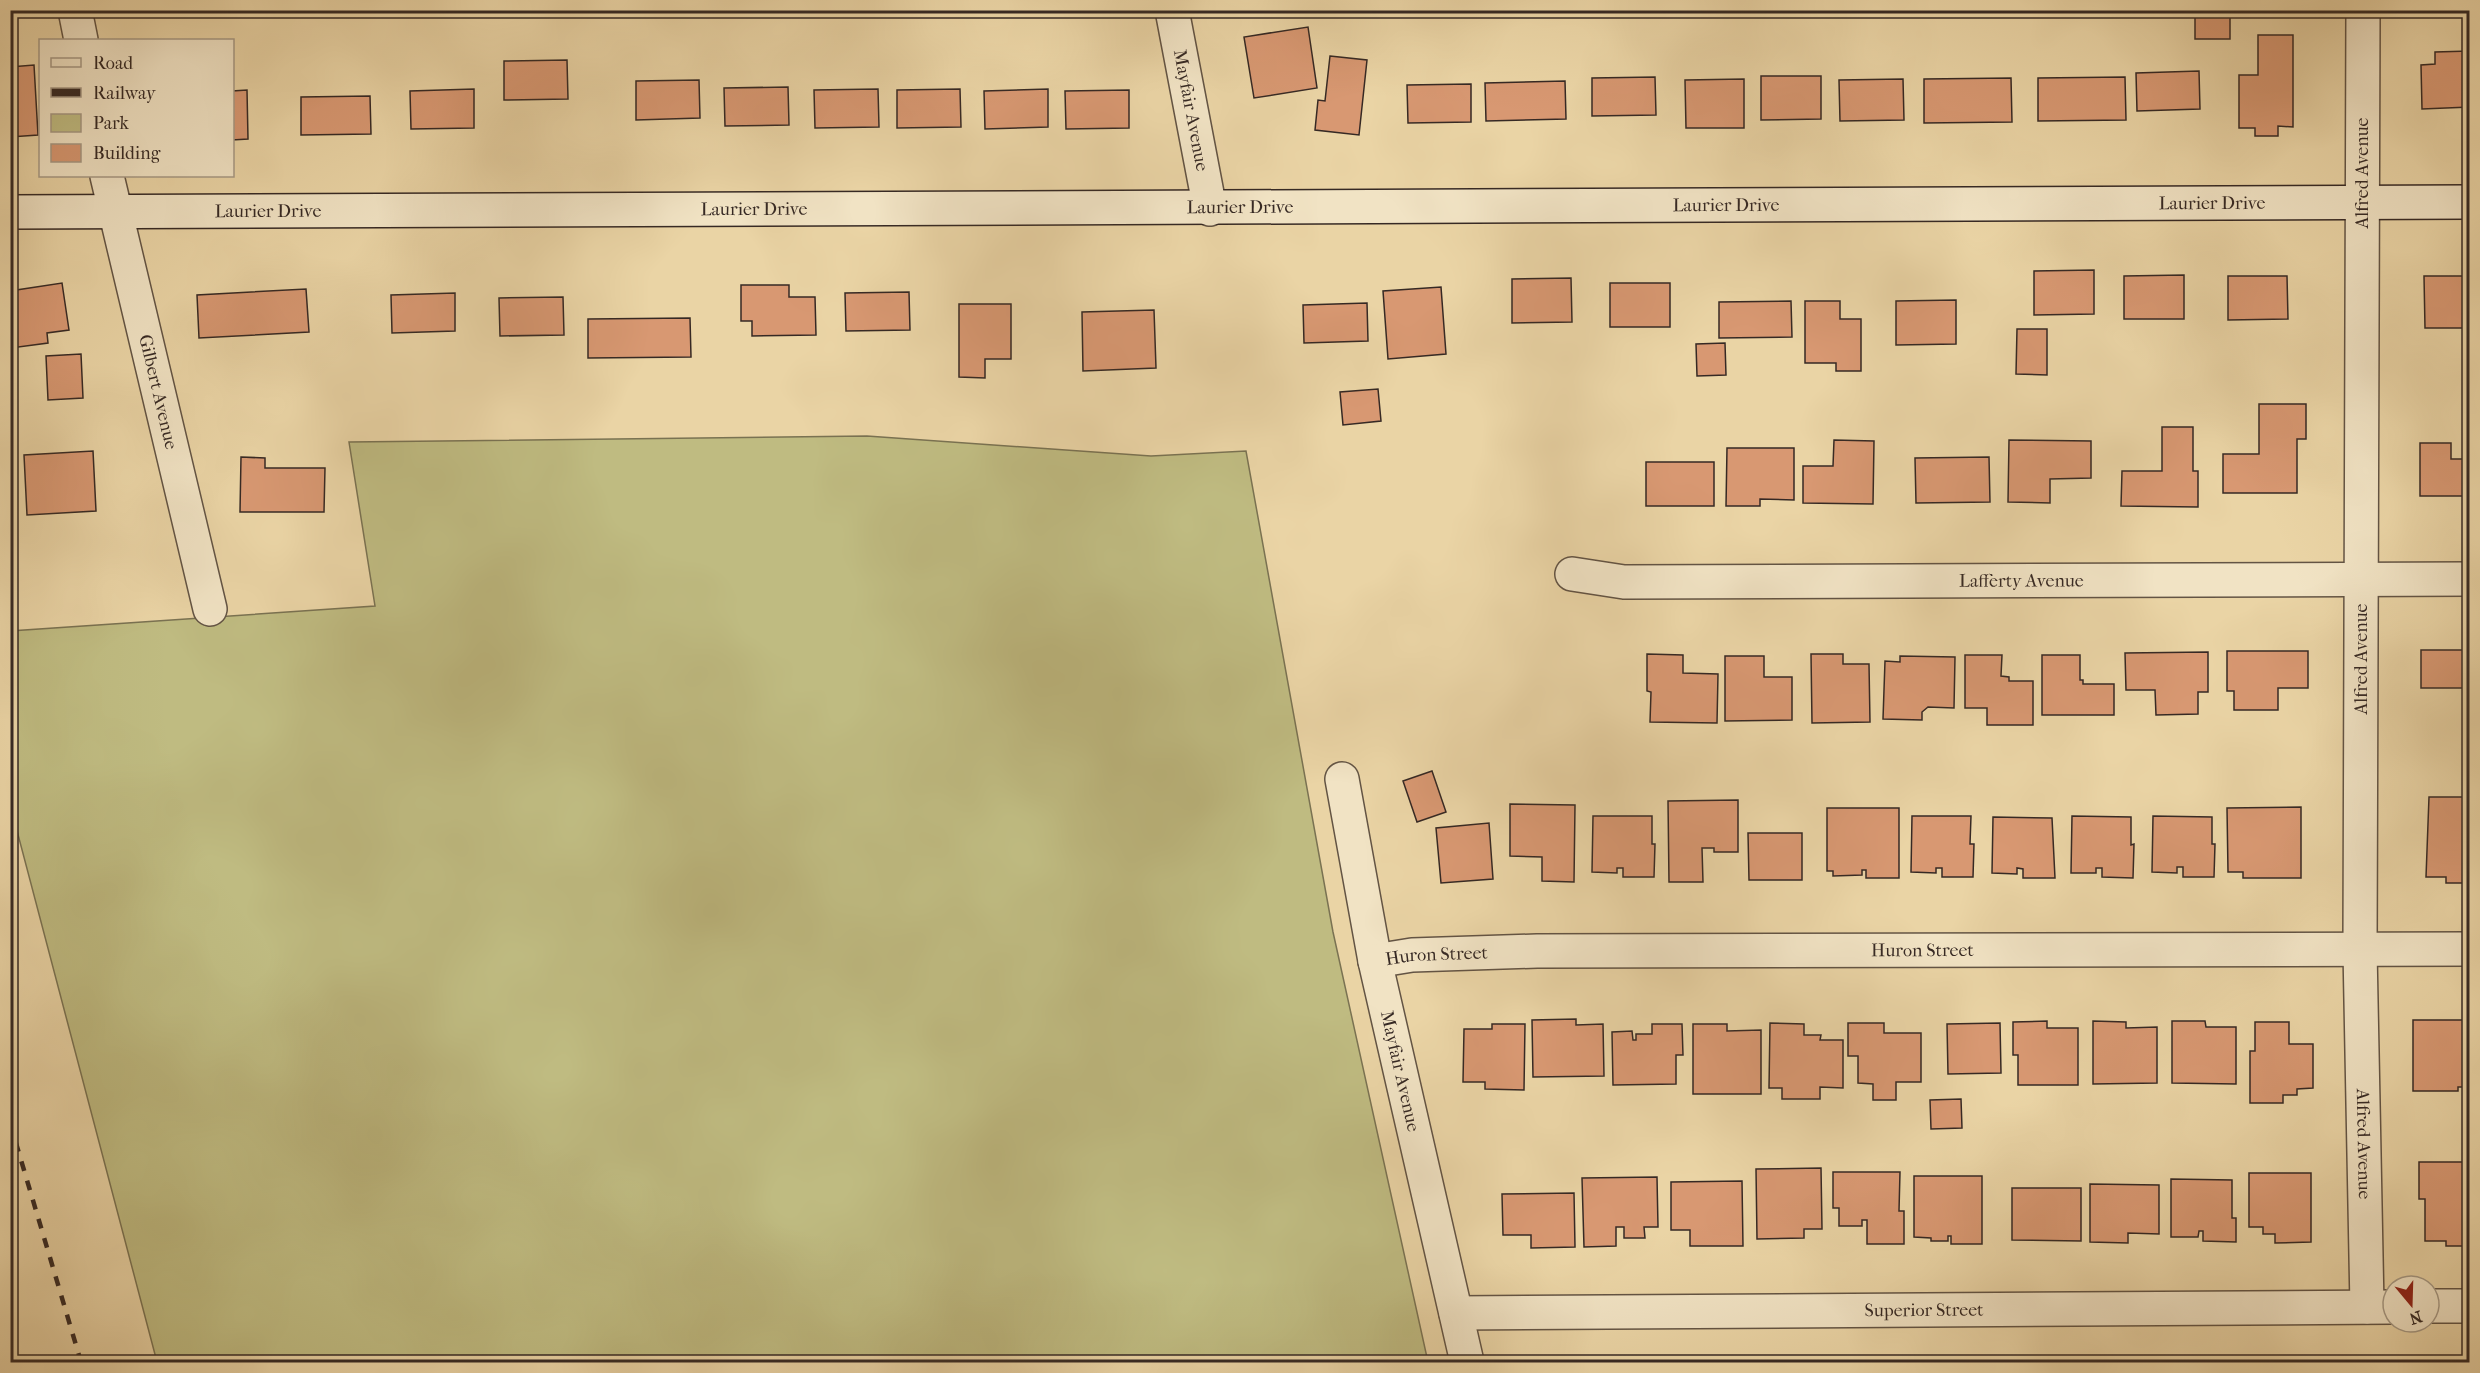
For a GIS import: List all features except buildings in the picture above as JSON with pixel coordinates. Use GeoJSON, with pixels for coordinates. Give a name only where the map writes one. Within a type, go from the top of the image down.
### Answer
{"type":"FeatureCollection","features":[{"type":"Feature","properties":{"kind":"street"},"geometry":{"type":"LineString","coordinates":[[75,10],[81,39]]}},
{"type":"Feature","properties":{"kind":"street","name":"Mayfair Avenue"},"geometry":{"type":"LineString","coordinates":[[1172,10],[1210,209]]}},
{"type":"Feature","properties":{"kind":"street","name":"Alfred Avenue"},"geometry":{"type":"LineString","coordinates":[[2363,10],[2360,950],[2380,1307]]}},
{"type":"Feature","properties":{"kind":"street","name":"Gilbert Avenue"},"geometry":{"type":"LineString","coordinates":[[107,177],[210,609]]}},
{"type":"Feature","properties":{"kind":"street","name":"Laurier Drive"},"geometry":{"type":"LineString","coordinates":[[10,212],[1210,209],[2469,202]]}},
{"type":"Feature","properties":{"kind":"street","name":"Lafferty Avenue"},"geometry":{"type":"LineString","coordinates":[[1572,574],[1624,582],[2469,579]]}},
{"type":"Feature","properties":{"kind":"street","name":"Mayfair Avenue"},"geometry":{"type":"LineString","coordinates":[[1342,780],[1375,961],[1467,1362]]}},
{"type":"Feature","properties":{"kind":"street","name":"Huron Street"},"geometry":{"type":"LineString","coordinates":[[1375,961],[1412,955],[1537,951],[2469,949]]}},
{"type":"Feature","properties":{"kind":"street"},"geometry":{"type":"LineString","coordinates":[[2441,1306],[2469,1306]]}},
{"type":"Feature","properties":{"kind":"street","name":"Superior Street"},"geometry":{"type":"LineString","coordinates":[[1456,1313],[2380,1307]]}},
{"type":"Feature","properties":{"kind":"green space"},"geometry":{"type":"Polygon","coordinates":[[[867,436],[1151,456],[1246,451],[1333,932],[1428,1362],[157,1362],[11,808],[10,631],[375,606],[349,442],[867,436]]]}},
{"type":"Feature","properties":{"kind":"railway"},"geometry":{"type":"LineString","coordinates":[[10,1123],[81,1362]]}}]}
